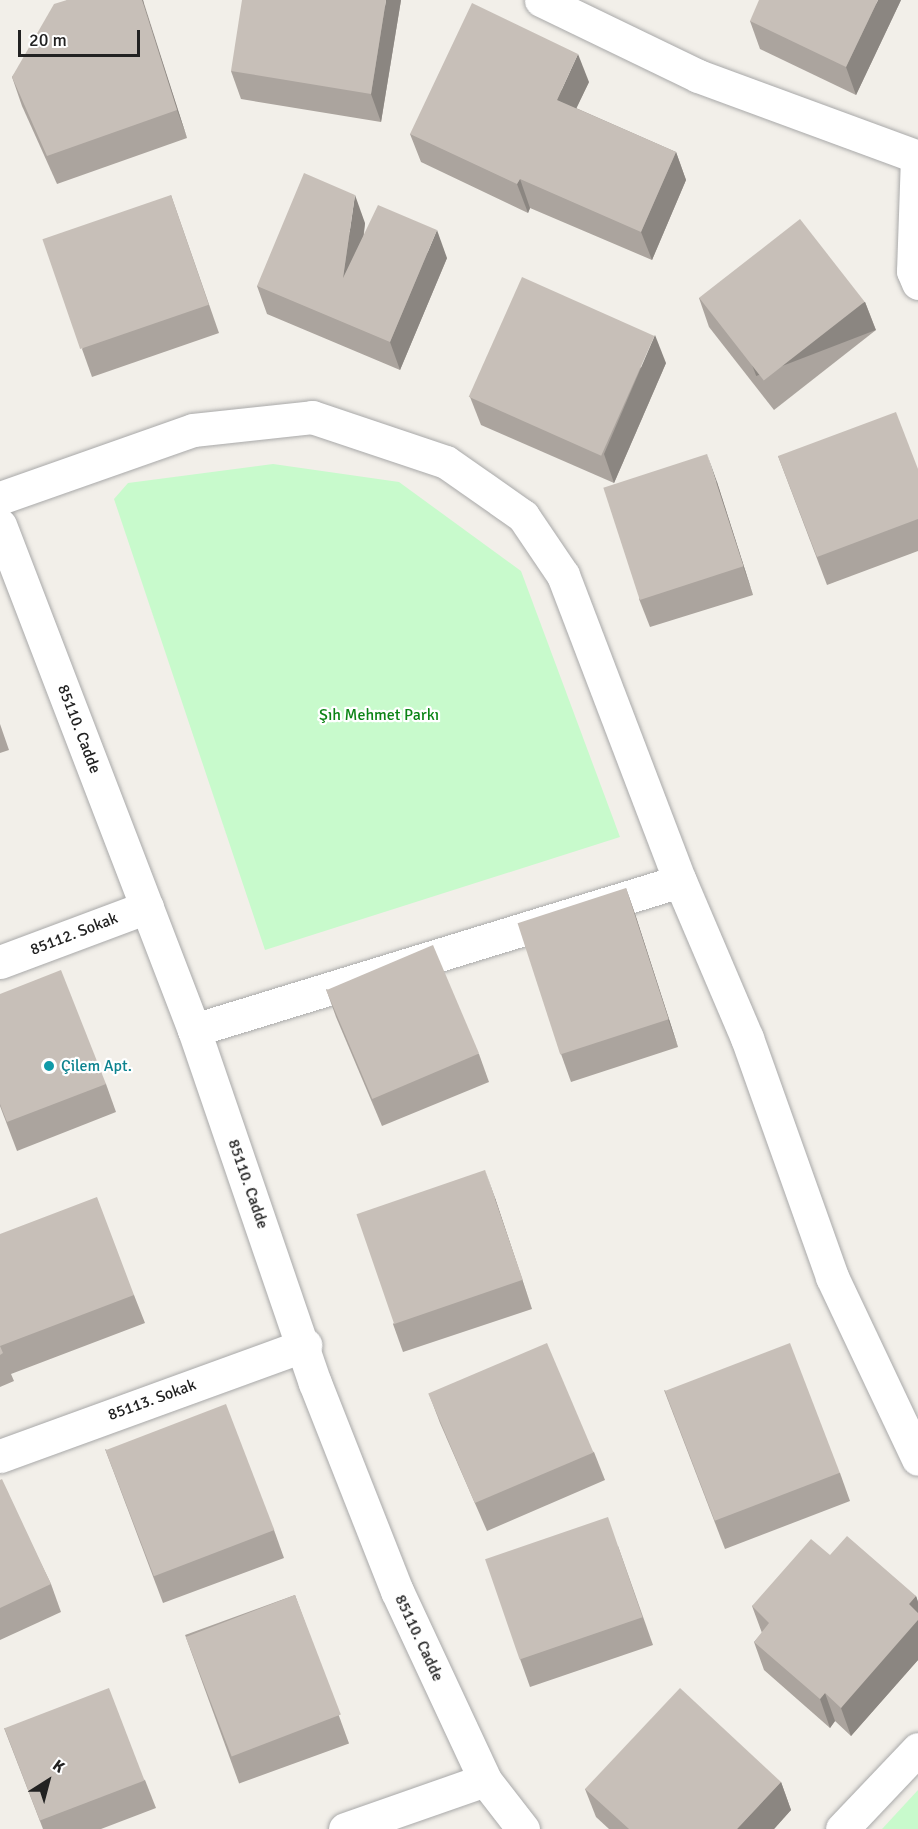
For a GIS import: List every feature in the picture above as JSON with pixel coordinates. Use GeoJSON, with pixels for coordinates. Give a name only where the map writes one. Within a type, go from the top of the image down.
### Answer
{"type":"FeatureCollection","features":[{"type":"Feature","properties":{"kind":"street"},"geometry":{"type":"LineString","coordinates":[[541,0],[698,76],[917,157],[913,271],[918,283]]}},
{"type":"Feature","properties":{"kind":"street"},"geometry":{"type":"LineString","coordinates":[[0,498],[193,430],[312,417],[446,462],[523,516],[563,575],[680,880],[747,1038],[832,1277],[918,1459]]}},
{"type":"Feature","properties":{"kind":"street","name":"85110. Cadde"},"geometry":{"type":"LineString","coordinates":[[0,525],[194,1029],[305,1345],[397,1591],[485,1780],[523,1829]]}},
{"type":"Feature","properties":{"kind":"street"},"geometry":{"type":"LineString","coordinates":[[194,1029],[680,880]]}},
{"type":"Feature","properties":{"kind":"street","name":"85112. Sokak"},"geometry":{"type":"LineString","coordinates":[[0,962],[147,907]]}},
{"type":"Feature","properties":{"kind":"street","name":"85113. Sokak"},"geometry":{"type":"LineString","coordinates":[[0,1456],[305,1345]]}},
{"type":"Feature","properties":{"kind":"street"},"geometry":{"type":"LineString","coordinates":[[842,1829],[918,1749]]}},
{"type":"Feature","properties":{"kind":"street"},"geometry":{"type":"LineString","coordinates":[[345,1829],[485,1780]]}},
{"type":"Feature","properties":{"kind":"green space","name":"Şıh Mehmet Parkı"},"geometry":{"type":"Polygon","coordinates":[[[273,464],[399,482],[521,571],[620,837],[265,950],[114,499],[128,483],[273,464]]]}},
{"type":"Feature","properties":{"kind":"green space"},"geometry":{"type":"Polygon","coordinates":[[[918,1790],[918,1829],[882,1829],[918,1790]]]}},
{"type":"Feature","properties":{"kind":"building"},"geometry":{"type":"Polygon","coordinates":[[[67,0],[142,0],[177,110],[47,156],[12,77],[54,4],[67,0]]]}},
{"type":"Feature","properties":{"kind":"building"},"geometry":{"type":"Polygon","coordinates":[[[242,0],[386,0],[371,94],[231,71],[242,0]]]}},
{"type":"Feature","properties":{"kind":"building"},"geometry":{"type":"Polygon","coordinates":[[[759,0],[878,0],[846,67],[750,21],[759,0]]]}},
{"type":"Feature","properties":{"kind":"building"},"geometry":{"type":"Polygon","coordinates":[[[472,3],[578,54],[557,100],[676,152],[641,232],[520,179],[517,184],[410,134],[472,3]]]}},
{"type":"Feature","properties":{"kind":"building"},"geometry":{"type":"Polygon","coordinates":[[[304,173],[355,195],[343,278],[378,205],[437,230],[390,342],[257,286],[304,173]]]}},
{"type":"Feature","properties":{"kind":"building"},"geometry":{"type":"Polygon","coordinates":[[[171,195],[209,305],[80,349],[42,239],[171,195]]]}},
{"type":"Feature","properties":{"kind":"building"},"geometry":{"type":"Polygon","coordinates":[[[800,219],[865,302],[764,381],[699,298],[800,219]]]}},
{"type":"Feature","properties":{"kind":"building"},"geometry":{"type":"Polygon","coordinates":[[[522,277],[654,336],[601,456],[469,397],[522,277]]]}},
{"type":"Feature","properties":{"kind":"building"},"geometry":{"type":"Polygon","coordinates":[[[896,412],[918,469],[918,519],[817,557],[778,456],[896,412]]]}},
{"type":"Feature","properties":{"kind":"building"},"geometry":{"type":"Polygon","coordinates":[[[707,454],[743,566],[640,600],[603,488],[707,454]]]}},
{"type":"Feature","properties":{"kind":"building"},"geometry":{"type":"Polygon","coordinates":[[[626,888],[669,1019],[560,1054],[518,923],[626,888]]]}},
{"type":"Feature","properties":{"kind":"building"},"geometry":{"type":"Polygon","coordinates":[[[433,945],[479,1054],[372,1099],[326,990],[433,945]]]}},
{"type":"Feature","properties":{"kind":"building","name":"Çilem Apt."},"geometry":{"type":"Polygon","coordinates":[[[61,970],[106,1084],[7,1122],[0,1104],[0,994],[61,970]]]}},
{"type":"Feature","properties":{"kind":"building"},"geometry":{"type":"Polygon","coordinates":[[[485,1170],[523,1280],[394,1324],[356,1214],[485,1170]]]}},
{"type":"Feature","properties":{"kind":"building"},"geometry":{"type":"Polygon","coordinates":[[[97,1197],[134,1295],[0,1346],[0,1234],[97,1197]]]}},
{"type":"Feature","properties":{"kind":"building"},"geometry":{"type":"Polygon","coordinates":[[[547,1343],[593,1453],[475,1503],[428,1393],[547,1343]]]}},
{"type":"Feature","properties":{"kind":"building"},"geometry":{"type":"Polygon","coordinates":[[[790,1343],[840,1473],[715,1521],[665,1391],[790,1343]]]}},
{"type":"Feature","properties":{"kind":"building"},"geometry":{"type":"Polygon","coordinates":[[[226,1404],[274,1530],[154,1576],[106,1450],[226,1404]]]}},
{"type":"Feature","properties":{"kind":"building"},"geometry":{"type":"Polygon","coordinates":[[[2,1479],[51,1584],[0,1608],[0,1480],[2,1479]]]}},
{"type":"Feature","properties":{"kind":"building"},"geometry":{"type":"Polygon","coordinates":[[[608,1517],[643,1617],[520,1660],[485,1559],[608,1517]]]}},
{"type":"Feature","properties":{"kind":"building"},"geometry":{"type":"Polygon","coordinates":[[[847,1536],[916,1596],[909,1604],[918,1613],[918,1620],[841,1708],[825,1693],[820,1699],[754,1642],[769,1623],[752,1606],[811,1539],[830,1555],[847,1536]]]}},
{"type":"Feature","properties":{"kind":"building"},"geometry":{"type":"Polygon","coordinates":[[[295,1595],[341,1714],[232,1756],[186,1637],[295,1595]]]}},
{"type":"Feature","properties":{"kind":"building"},"geometry":{"type":"Polygon","coordinates":[[[109,1688],[144,1780],[40,1821],[4,1728],[109,1688]]]}},
{"type":"Feature","properties":{"kind":"building"},"geometry":{"type":"Polygon","coordinates":[[[680,1688],[781,1782],[737,1829],[629,1829],[585,1789],[680,1688]]]}},
{"type":"Feature","properties":{"kind":"place","name":"Çilem Apt."},"geometry":{"type":"Point","coordinates":[49,1066]}}]}
